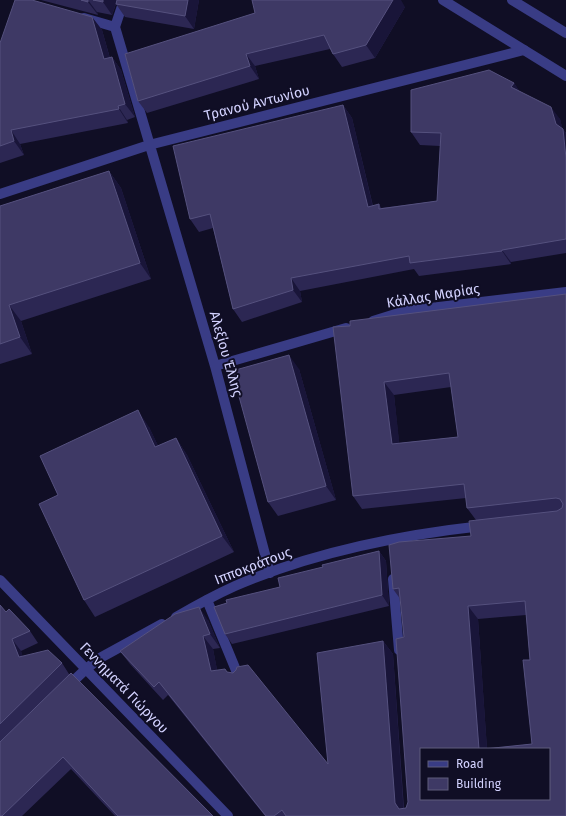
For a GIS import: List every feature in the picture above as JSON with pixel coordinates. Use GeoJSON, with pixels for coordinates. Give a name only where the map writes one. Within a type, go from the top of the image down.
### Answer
{"type":"FeatureCollection","features":[{"type":"Feature","properties":{"kind":"street"},"geometry":{"type":"LineString","coordinates":[[77,17],[115,27],[124,0]]}},
{"type":"Feature","properties":{"kind":"street"},"geometry":{"type":"LineString","coordinates":[[443,0],[454,3],[566,76]]}},
{"type":"Feature","properties":{"kind":"street"},"geometry":{"type":"LineString","coordinates":[[512,0],[566,33]]}},
{"type":"Feature","properties":{"kind":"street","name":"Αλεξίου Έλλης"},"geometry":{"type":"LineString","coordinates":[[115,27],[215,366],[270,573]]}},
{"type":"Feature","properties":{"kind":"street","name":"Τρανού Αντωνίου"},"geometry":{"type":"LineString","coordinates":[[0,194],[149,145],[524,50]]}},
{"type":"Feature","properties":{"kind":"street","name":"Κάλλας Μαρίας"},"geometry":{"type":"LineString","coordinates":[[215,366],[405,311],[566,292]]}},
{"type":"Feature","properties":{"kind":"street","name":"Ιπποκράτους"},"geometry":{"type":"LineString","coordinates":[[57,697],[86,669],[108,654],[207,600],[236,586],[270,573],[326,555],[391,544],[461,529],[491,526]]}},
{"type":"Feature","properties":{"kind":"street"},"geometry":{"type":"LineString","coordinates":[[393,572],[399,659]]}},
{"type":"Feature","properties":{"kind":"street","name":"Γεννηματά Γιώργου"},"geometry":{"type":"LineString","coordinates":[[0,580],[228,816]]}},
{"type":"Feature","properties":{"kind":"street"},"geometry":{"type":"LineString","coordinates":[[207,600],[240,680]]}},
{"type":"Feature","properties":{"kind":"building"},"geometry":{"type":"Polygon","coordinates":[[[15,0],[32,0],[92,17],[104,59],[112,57],[125,104],[118,106],[119,109],[11,130],[14,141],[0,146],[0,43],[15,0]]]}},
{"type":"Feature","properties":{"kind":"building"},"geometry":{"type":"Polygon","coordinates":[[[117,0],[188,0],[185,16],[116,4],[117,0]]]}},
{"type":"Feature","properties":{"kind":"building"},"geometry":{"type":"Polygon","coordinates":[[[252,0],[393,0],[366,45],[333,54],[324,35],[246,54],[250,66],[138,101],[125,54],[255,13],[252,0]]]}},
{"type":"Feature","properties":{"kind":"building"},"geometry":{"type":"Polygon","coordinates":[[[489,70],[514,83],[511,87],[551,107],[556,124],[563,129],[566,158],[566,239],[502,251],[410,263],[409,256],[291,278],[293,290],[233,309],[210,214],[190,219],[173,146],[343,105],[368,207],[379,204],[379,209],[437,201],[441,133],[411,132],[411,90],[489,70]]]}},
{"type":"Feature","properties":{"kind":"building"},"geometry":{"type":"Polygon","coordinates":[[[109,171],[140,263],[9,305],[20,337],[0,344],[0,206],[109,171]]]}},
{"type":"Feature","properties":{"kind":"building"},"geometry":{"type":"Polygon","coordinates":[[[566,294],[566,816],[286,816],[282,810],[274,816],[266,816],[159,682],[154,687],[120,651],[175,614],[199,607],[210,634],[203,636],[211,671],[225,669],[227,672],[233,673],[237,667],[248,665],[328,764],[317,653],[383,641],[395,803],[399,809],[406,808],[408,802],[396,639],[404,637],[399,588],[393,589],[389,545],[399,542],[471,536],[469,521],[557,511],[562,508],[563,504],[560,499],[556,498],[467,508],[464,484],[353,496],[333,327],[350,326],[350,321],[566,294]],[[449,373],[384,382],[392,444],[458,437],[449,373]],[[525,601],[468,606],[479,748],[420,748],[420,800],[550,800],[550,748],[494,748],[532,744],[523,660],[530,660],[525,601]]]}},
{"type":"Feature","properties":{"kind":"building"},"geometry":{"type":"Polygon","coordinates":[[[289,355],[326,486],[268,502],[232,371],[289,355]]]}},
{"type":"Feature","properties":{"kind":"building"},"geometry":{"type":"Polygon","coordinates":[[[138,410],[155,447],[176,438],[222,536],[84,600],[39,504],[58,495],[40,456],[138,410]]]}},
{"type":"Feature","properties":{"kind":"building"},"geometry":{"type":"Polygon","coordinates":[[[379,551],[382,595],[225,634],[214,607],[227,603],[226,600],[280,587],[278,578],[379,551]]]}},
{"type":"Feature","properties":{"kind":"building"},"geometry":{"type":"Polygon","coordinates":[[[0,605],[6,612],[9,609],[30,631],[12,639],[19,657],[48,650],[62,663],[0,724],[0,605]]]}},
{"type":"Feature","properties":{"kind":"building"},"geometry":{"type":"Polygon","coordinates":[[[71,673],[213,816],[118,816],[63,757],[2,816],[0,816],[0,742],[71,673]]]}}]}
